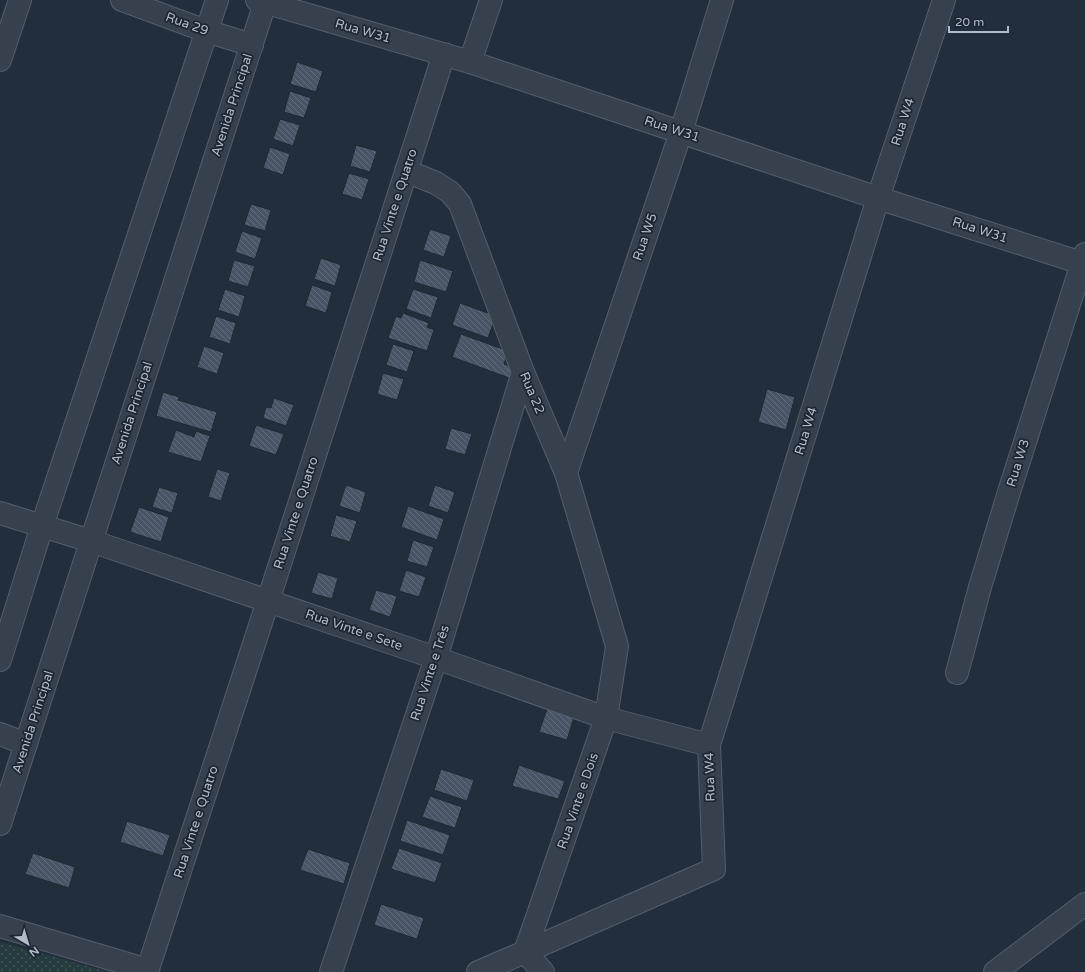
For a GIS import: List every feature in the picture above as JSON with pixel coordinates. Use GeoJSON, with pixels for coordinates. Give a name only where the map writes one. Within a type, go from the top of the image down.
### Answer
{"type":"FeatureCollection","features":[{"type":"Feature","properties":{"kind":"street"},"geometry":{"type":"LineString","coordinates":[[0,60],[20,0]]}},
{"type":"Feature","properties":{"kind":"street","name":"Rua 29"},"geometry":{"type":"LineString","coordinates":[[122,0],[206,32],[252,45]]}},
{"type":"Feature","properties":{"kind":"street"},"geometry":{"type":"LineString","coordinates":[[0,660],[42,526],[217,0]]}},
{"type":"Feature","properties":{"kind":"street"},"geometry":{"type":"LineString","coordinates":[[470,62],[491,0]]}},
{"type":"Feature","properties":{"kind":"street","name":"Rua W5"},"geometry":{"type":"LineString","coordinates":[[566,474],[681,132],[722,0]]}},
{"type":"Feature","properties":{"kind":"street","name":"Rua W4"},"geometry":{"type":"LineString","coordinates":[[526,952],[714,869],[709,745],[878,198],[944,0]]}},
{"type":"Feature","properties":{"kind":"street","name":"Rua W31"},"geometry":{"type":"LineString","coordinates":[[263,1],[470,62],[878,198],[1084,260]]}},
{"type":"Feature","properties":{"kind":"street","name":"Avenida Principal"},"geometry":{"type":"LineString","coordinates":[[0,824],[252,45],[263,1]]}},
{"type":"Feature","properties":{"kind":"street","name":"Rua Vinte e Quatro"},"geometry":{"type":"LineString","coordinates":[[147,971],[444,54]]}},
{"type":"Feature","properties":{"kind":"street","name":"Rua 22"},"geometry":{"type":"LineString","coordinates":[[406,170],[436,183],[450,192],[460,204],[523,372],[566,474],[617,646]]}},
{"type":"Feature","properties":{"kind":"street","name":"Rua W3"},"geometry":{"type":"LineString","coordinates":[[957,673],[980,587],[1007,499],[1084,260]]}},
{"type":"Feature","properties":{"kind":"street","name":"Rua Vinte e Três"},"geometry":{"type":"LineString","coordinates":[[331,972],[436,658],[523,372]]}},
{"type":"Feature","properties":{"kind":"street","name":"Rua Vinte e Sete"},"geometry":{"type":"LineString","coordinates":[[0,513],[91,541],[436,658],[606,718],[709,745]]}},
{"type":"Feature","properties":{"kind":"street","name":"Rua Vinte e Dois"},"geometry":{"type":"LineString","coordinates":[[526,952],[606,718],[617,646]]}},
{"type":"Feature","properties":{"kind":"street"},"geometry":{"type":"LineString","coordinates":[[0,734],[26,744]]}},
{"type":"Feature","properties":{"kind":"street"},"geometry":{"type":"LineString","coordinates":[[995,972],[1085,904]]}},
{"type":"Feature","properties":{"kind":"street"},"geometry":{"type":"LineString","coordinates":[[0,926],[147,971]]}},
{"type":"Feature","properties":{"kind":"street"},"geometry":{"type":"LineString","coordinates":[[478,972],[526,952],[543,972]]}},
{"type":"Feature","properties":{"kind":"green space"},"geometry":{"type":"Polygon","coordinates":[[[0,942],[109,972],[0,972],[0,942]]]}},
{"type":"Feature","properties":{"kind":"building"},"geometry":{"type":"Polygon","coordinates":[[[297,62],[323,71],[316,92],[290,84],[297,62]]]}},
{"type":"Feature","properties":{"kind":"building"},"geometry":{"type":"Polygon","coordinates":[[[290,91],[311,98],[304,118],[284,112],[290,91]]]}},
{"type":"Feature","properties":{"kind":"building"},"geometry":{"type":"Polygon","coordinates":[[[280,119],[300,125],[293,146],[273,139],[280,119]]]}},
{"type":"Feature","properties":{"kind":"building"},"geometry":{"type":"Polygon","coordinates":[[[356,145],[377,151],[370,172],[350,166],[356,145]]]}},
{"type":"Feature","properties":{"kind":"building"},"geometry":{"type":"Polygon","coordinates":[[[270,147],[290,154],[283,175],[263,168],[270,147]]]}},
{"type":"Feature","properties":{"kind":"building"},"geometry":{"type":"Polygon","coordinates":[[[349,173],[369,179],[362,200],[342,194],[349,173]]]}},
{"type":"Feature","properties":{"kind":"building"},"geometry":{"type":"Polygon","coordinates":[[[251,204],[271,210],[265,231],[244,225],[251,204]]]}},
{"type":"Feature","properties":{"kind":"building"},"geometry":{"type":"Polygon","coordinates":[[[430,229],[451,236],[444,257],[423,250],[430,229]]]}},
{"type":"Feature","properties":{"kind":"building"},"geometry":{"type":"Polygon","coordinates":[[[242,231],[262,238],[255,259],[235,252],[242,231]]]}},
{"type":"Feature","properties":{"kind":"building"},"geometry":{"type":"Polygon","coordinates":[[[321,258],[341,265],[335,286],[314,279],[321,258]]]}},
{"type":"Feature","properties":{"kind":"building"},"geometry":{"type":"Polygon","coordinates":[[[234,260],[255,266],[248,287],[228,281],[234,260]]]}},
{"type":"Feature","properties":{"kind":"building"},"geometry":{"type":"Polygon","coordinates":[[[420,260],[453,271],[446,292],[414,282],[420,260]]]}},
{"type":"Feature","properties":{"kind":"building"},"geometry":{"type":"Polygon","coordinates":[[[312,285],[332,292],[326,313],[305,306],[312,285]]]}},
{"type":"Feature","properties":{"kind":"building"},"geometry":{"type":"Polygon","coordinates":[[[225,289],[245,296],[239,317],[218,310],[225,289]]]}},
{"type":"Feature","properties":{"kind":"building"},"geometry":{"type":"Polygon","coordinates":[[[413,289],[438,297],[431,318],[406,309],[413,289]]]}},
{"type":"Feature","properties":{"kind":"building"},"geometry":{"type":"Polygon","coordinates":[[[460,303],[496,316],[488,338],[452,325],[460,303]]]}},
{"type":"Feature","properties":{"kind":"building"},"geometry":{"type":"Polygon","coordinates":[[[403,313],[429,323],[427,327],[434,330],[427,351],[388,338],[396,316],[401,318],[403,313]]]}},
{"type":"Feature","properties":{"kind":"building"},"geometry":{"type":"Polygon","coordinates":[[[216,316],[236,323],[230,344],[209,337],[216,316]]]}},
{"type":"Feature","properties":{"kind":"building"},"geometry":{"type":"Polygon","coordinates":[[[461,334],[508,351],[504,364],[516,368],[512,379],[452,357],[461,334]]]}},
{"type":"Feature","properties":{"kind":"building"},"geometry":{"type":"Polygon","coordinates":[[[393,344],[414,351],[407,372],[386,365],[393,344]]]}},
{"type":"Feature","properties":{"kind":"building"},"geometry":{"type":"Polygon","coordinates":[[[204,346],[224,353],[217,374],[197,367],[204,346]]]}},
{"type":"Feature","properties":{"kind":"building"},"geometry":{"type":"Polygon","coordinates":[[[383,373],[404,379],[397,400],[377,394],[383,373]]]}},
{"type":"Feature","properties":{"kind":"building"},"geometry":{"type":"Polygon","coordinates":[[[767,389],[795,397],[786,430],[758,422],[767,389]]]}},
{"type":"Feature","properties":{"kind":"building"},"geometry":{"type":"Polygon","coordinates":[[[163,392],[179,397],[178,400],[217,412],[211,432],[156,416],[163,392]]]}},
{"type":"Feature","properties":{"kind":"building"},"geometry":{"type":"Polygon","coordinates":[[[274,398],[294,405],[286,426],[263,418],[266,407],[271,408],[274,398]]]}},
{"type":"Feature","properties":{"kind":"building"},"geometry":{"type":"Polygon","coordinates":[[[256,425],[284,434],[276,455],[249,446],[256,425]]]}},
{"type":"Feature","properties":{"kind":"building"},"geometry":{"type":"Polygon","coordinates":[[[451,428],[472,434],[465,455],[445,449],[451,428]]]}},
{"type":"Feature","properties":{"kind":"building"},"geometry":{"type":"Polygon","coordinates":[[[176,430],[194,437],[196,431],[210,436],[201,462],[168,452],[176,430]]]}},
{"type":"Feature","properties":{"kind":"building"},"geometry":{"type":"Polygon","coordinates":[[[217,469],[230,473],[221,501],[208,497],[217,469]]]}},
{"type":"Feature","properties":{"kind":"building"},"geometry":{"type":"Polygon","coordinates":[[[346,485],[366,492],[360,513],[339,506],[346,485]]]}},
{"type":"Feature","properties":{"kind":"building"},"geometry":{"type":"Polygon","coordinates":[[[435,485],[455,492],[448,513],[428,506],[435,485]]]}},
{"type":"Feature","properties":{"kind":"building"},"geometry":{"type":"Polygon","coordinates":[[[159,487],[178,493],[172,513],[152,507],[159,487]]]}},
{"type":"Feature","properties":{"kind":"building"},"geometry":{"type":"Polygon","coordinates":[[[408,506],[444,519],[437,540],[401,527],[408,506]]]}},
{"type":"Feature","properties":{"kind":"building"},"geometry":{"type":"Polygon","coordinates":[[[139,507],[169,517],[161,542],[130,532],[139,507]]]}},
{"type":"Feature","properties":{"kind":"building"},"geometry":{"type":"Polygon","coordinates":[[[336,515],[357,521],[350,542],[330,536],[336,515]]]}},
{"type":"Feature","properties":{"kind":"building"},"geometry":{"type":"Polygon","coordinates":[[[413,540],[434,547],[427,567],[407,561],[413,540]]]}},
{"type":"Feature","properties":{"kind":"building"},"geometry":{"type":"Polygon","coordinates":[[[406,570],[426,577],[419,597],[399,591],[406,570]]]}},
{"type":"Feature","properties":{"kind":"building"},"geometry":{"type":"Polygon","coordinates":[[[318,572],[338,578],[332,599],[311,593],[318,572]]]}},
{"type":"Feature","properties":{"kind":"building"},"geometry":{"type":"Polygon","coordinates":[[[376,590],[397,596],[390,617],[369,610],[376,590]]]}},
{"type":"Feature","properties":{"kind":"building"},"geometry":{"type":"Polygon","coordinates":[[[547,709],[574,717],[567,740],[539,732],[547,709]]]}},
{"type":"Feature","properties":{"kind":"building"},"geometry":{"type":"Polygon","coordinates":[[[519,765],[565,781],[558,799],[512,786],[519,765]]]}},
{"type":"Feature","properties":{"kind":"building"},"geometry":{"type":"Polygon","coordinates":[[[441,769],[474,780],[467,801],[434,790],[441,769]]]}},
{"type":"Feature","properties":{"kind":"building"},"geometry":{"type":"Polygon","coordinates":[[[430,796],[462,807],[455,828],[422,817],[430,796]]]}},
{"type":"Feature","properties":{"kind":"building"},"geometry":{"type":"Polygon","coordinates":[[[407,820],[450,835],[443,855],[400,841],[407,820]]]}},
{"type":"Feature","properties":{"kind":"building"},"geometry":{"type":"Polygon","coordinates":[[[127,821],[170,835],[163,856],[120,842],[127,821]]]}},
{"type":"Feature","properties":{"kind":"building"},"geometry":{"type":"Polygon","coordinates":[[[399,848],[442,863],[435,883],[391,869],[399,848]]]}},
{"type":"Feature","properties":{"kind":"building"},"geometry":{"type":"Polygon","coordinates":[[[308,849],[350,863],[344,884],[300,870],[308,849]]]}},
{"type":"Feature","properties":{"kind":"building"},"geometry":{"type":"Polygon","coordinates":[[[33,853],[75,867],[69,888],[25,874],[33,853]]]}},
{"type":"Feature","properties":{"kind":"building"},"geometry":{"type":"Polygon","coordinates":[[[381,904],[424,918],[417,939],[374,925],[381,904]]]}}]}
